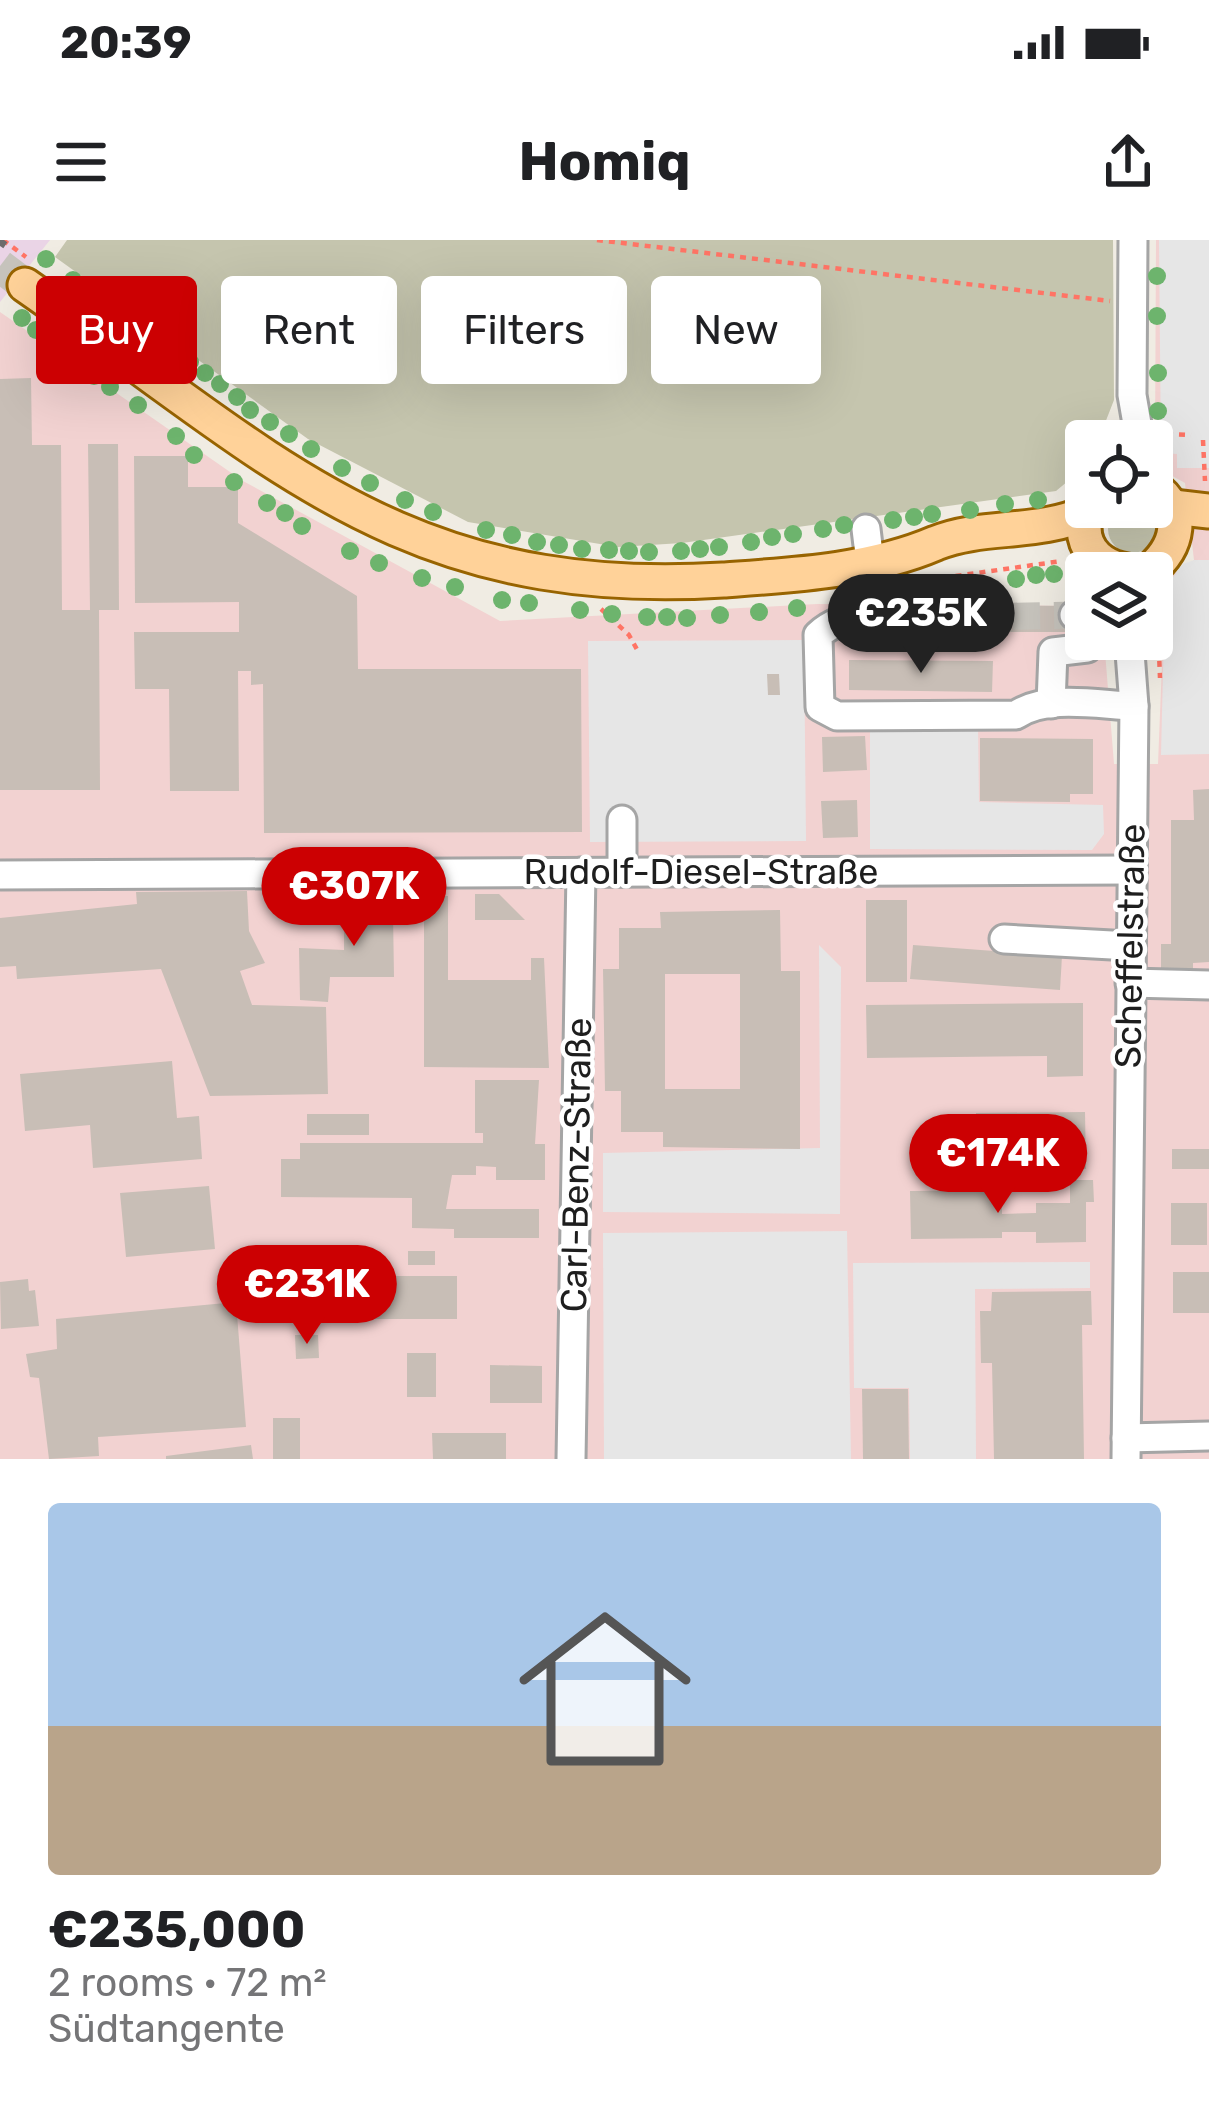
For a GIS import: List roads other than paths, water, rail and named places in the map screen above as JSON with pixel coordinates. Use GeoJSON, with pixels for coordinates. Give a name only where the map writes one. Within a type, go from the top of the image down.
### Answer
{"type":"FeatureCollection","features":[{"type":"Feature","properties":{"kind":"main road"},"geometry":{"type":"LineString","coordinates":[[33,276],[304,484],[427,545],[500,566],[602,582],[784,576],[868,546],[915,569],[940,564],[1065,563]]}},
{"type":"Feature","properties":{"kind":"main road"},"geometry":{"type":"LineString","coordinates":[[1173,497],[1208,502]]}},
{"type":"Feature","properties":{"kind":"main road"},"geometry":{"type":"LineString","coordinates":[[915,569],[939,542],[1065,522]]}},
{"type":"Feature","properties":{"kind":"main road"},"geometry":{"type":"LineString","coordinates":[[1170,528],[1174,542]]}},
{"type":"Feature","properties":{"kind":"main road"},"geometry":{"type":"LineString","coordinates":[[1165,552],[1174,542],[1209,535]]}},
{"type":"Feature","properties":{"kind":"street"},"geometry":{"type":"LineString","coordinates":[[1133,240],[1135,420]]}},
{"type":"Feature","properties":{"kind":"street"},"geometry":{"type":"LineString","coordinates":[[972,616],[861,615],[831,622],[818,635],[820,706],[837,716],[1016,715],[1028,707],[1051,704],[1134,720]]}},
{"type":"Feature","properties":{"kind":"street"},"geometry":{"type":"LineString","coordinates":[[1051,704],[1054,652],[1065,651]]}},
{"type":"Feature","properties":{"kind":"street","name":"Scheffelstraße"},"geometry":{"type":"LineString","coordinates":[[1126,1449],[1133,660]]}},
{"type":"Feature","properties":{"kind":"street"},"geometry":{"type":"LineString","coordinates":[[622,820],[622,872]]}},
{"type":"Feature","properties":{"kind":"street"},"geometry":{"type":"LineString","coordinates":[[799,843],[805,871]]}},
{"type":"Feature","properties":{"kind":"street","name":"Rudolf-Diesel-Straße"},"geometry":{"type":"LineString","coordinates":[[0,875],[1130,870]]}},
{"type":"Feature","properties":{"kind":"street","name":"Carl-Benz-Straße"},"geometry":{"type":"LineString","coordinates":[[571,1459],[581,872]]}},
{"type":"Feature","properties":{"kind":"street"},"geometry":{"type":"LineString","coordinates":[[1004,939],[1130,946]]}},
{"type":"Feature","properties":{"kind":"street"},"geometry":{"type":"LineString","coordinates":[[1130,983],[1209,985]]}},
{"type":"Feature","properties":{"kind":"street"},"geometry":{"type":"LineString","coordinates":[[1126,1449],[1209,1436]]}},
{"type":"Feature","properties":{"kind":"tunnel"},"geometry":{"type":"LineString","coordinates":[[0,266],[25,285]]}},
{"type":"Feature","properties":{"kind":"tunnel"},"geometry":{"type":"LineString","coordinates":[[972,617],[1065,615]]}},
{"type":"Feature","properties":{"kind":"railway"},"geometry":{"type":"LineString","coordinates":[[0,246],[4,240]]}}]}
